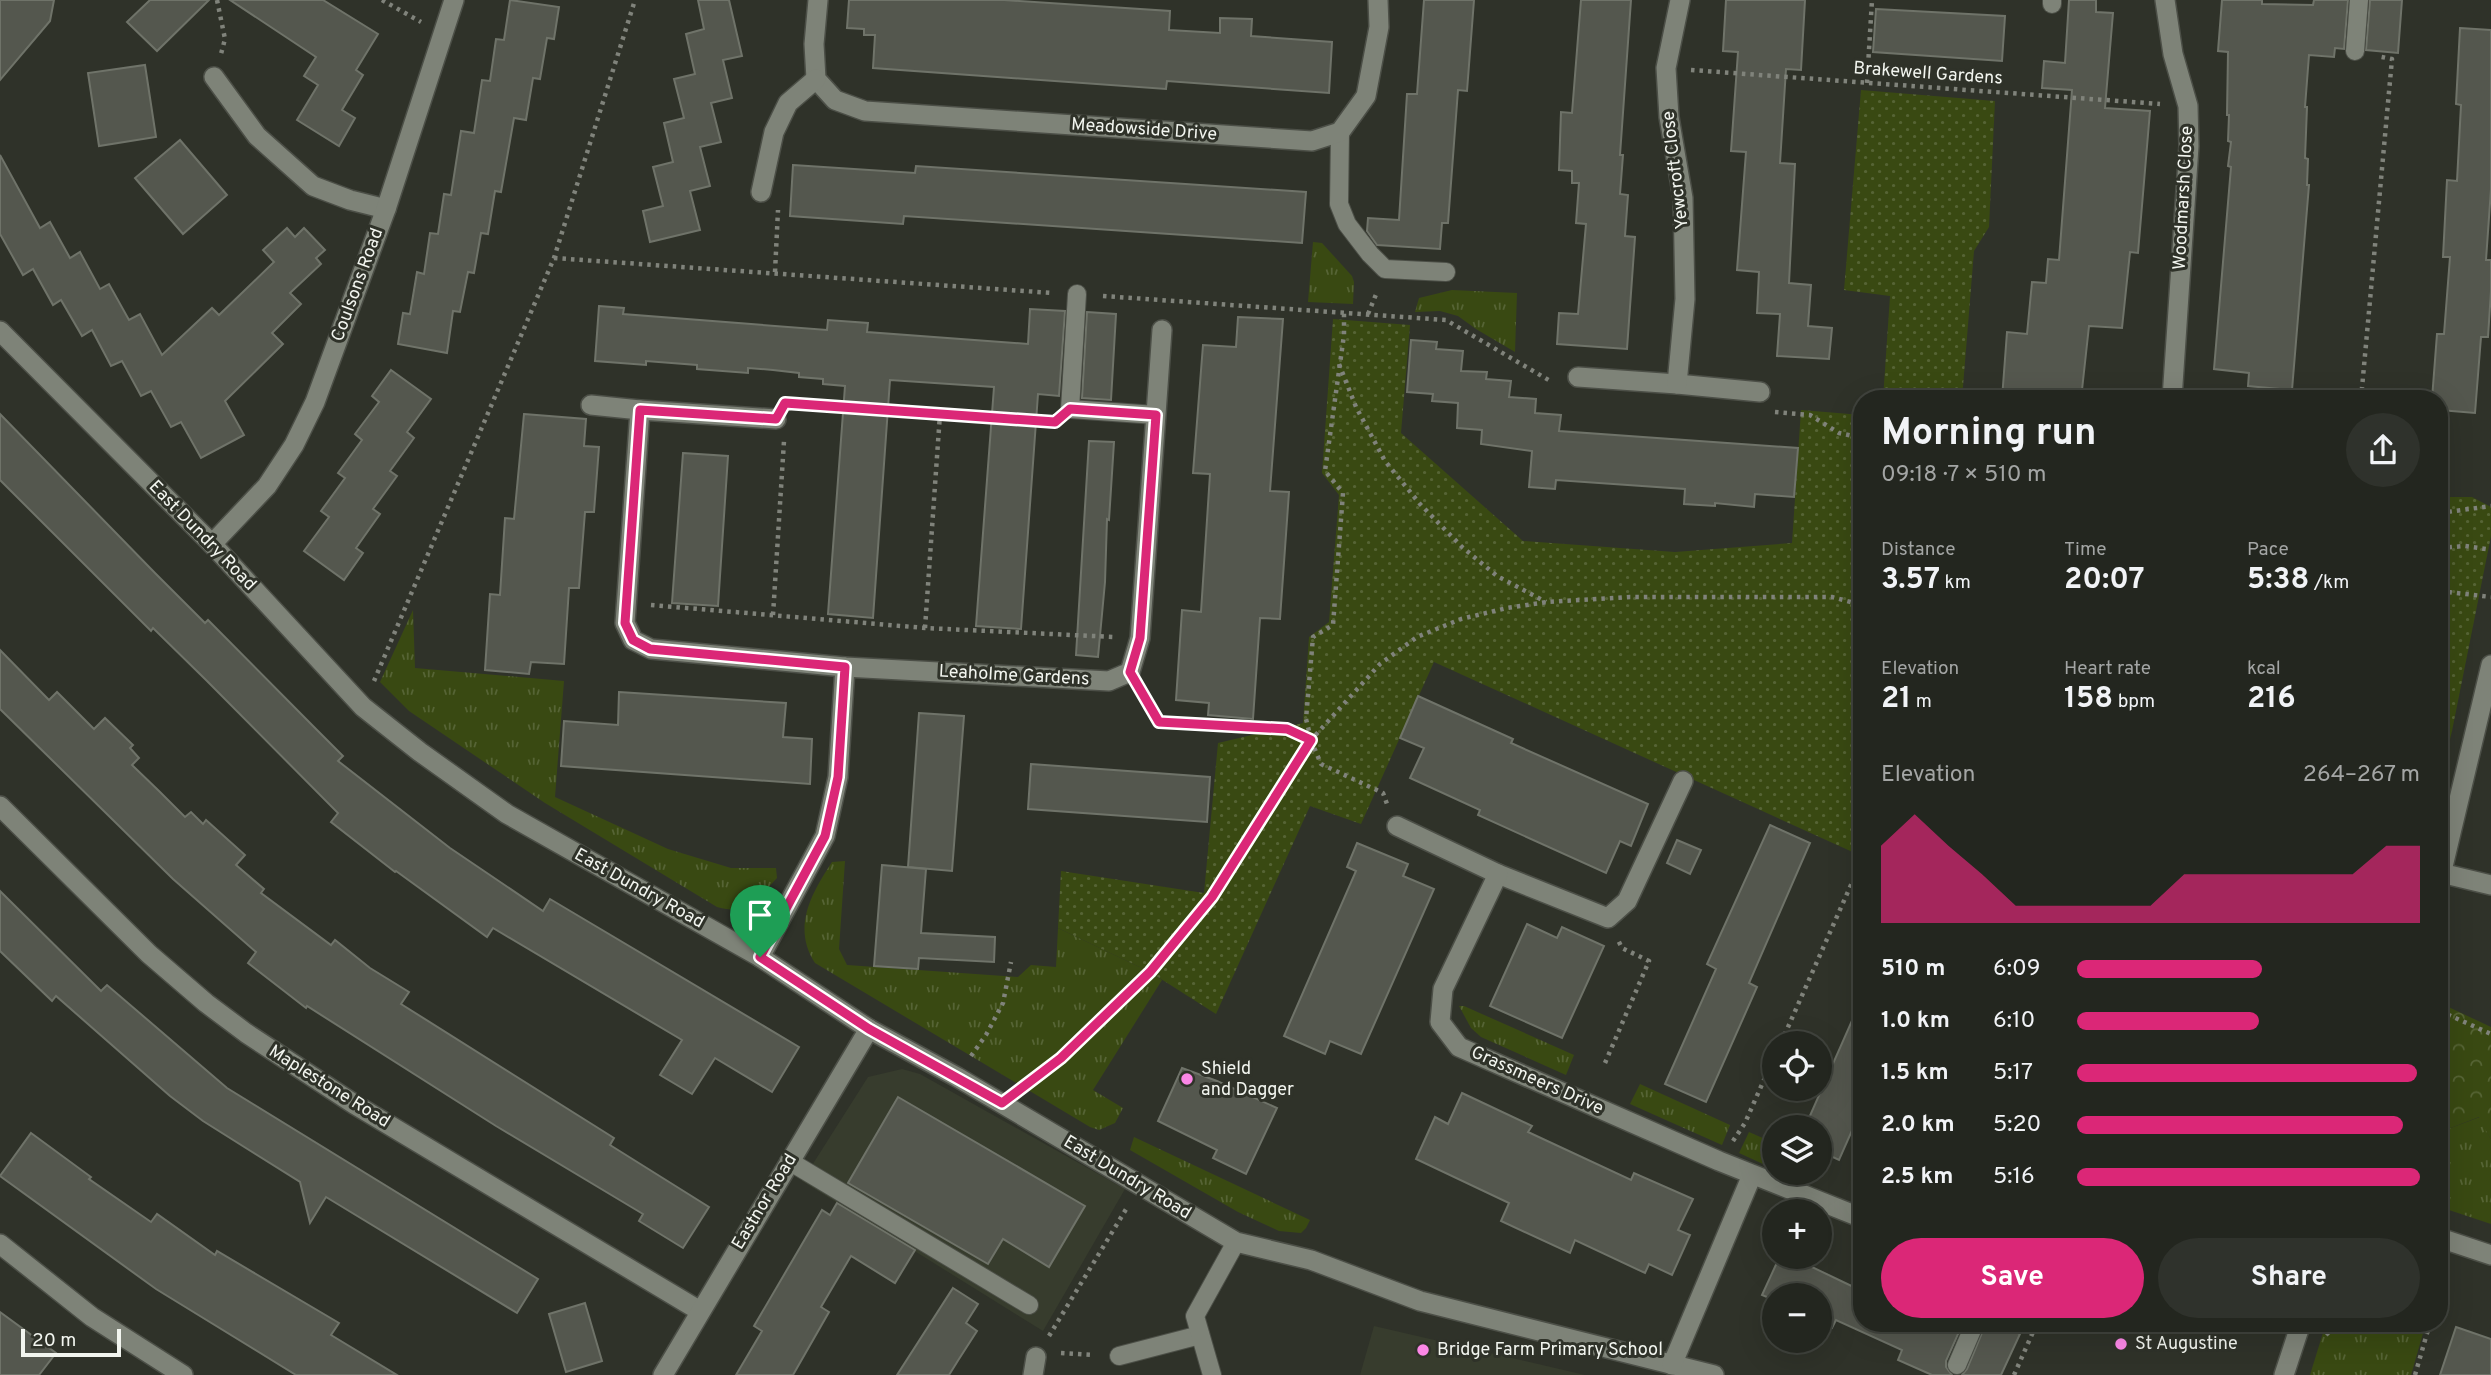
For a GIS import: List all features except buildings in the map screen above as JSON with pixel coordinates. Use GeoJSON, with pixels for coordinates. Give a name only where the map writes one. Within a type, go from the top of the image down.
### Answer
{"type":"FeatureCollection","features":[{"type":"Feature","properties":{"kind":"street","name":"Coulsons Road"},"geometry":{"type":"LineString","coordinates":[[212,544],[267,486],[294,445],[315,402],[386,209],[454,0]]}},
{"type":"Feature","properties":{"kind":"street"},"geometry":{"type":"LineString","coordinates":[[761,192],[774,132],[788,103],[816,79],[814,44],[818,0]]}},
{"type":"Feature","properties":{"kind":"street"},"geometry":{"type":"LineString","coordinates":[[1340,132],[1366,96],[1379,27],[1378,0]]}},
{"type":"Feature","properties":{"kind":"street","name":"Yewcroft Close"},"geometry":{"type":"LineString","coordinates":[[1677,384],[1685,299],[1683,198],[1669,117],[1666,68],[1680,0]]}},
{"type":"Feature","properties":{"kind":"street","name":"Woodmarsh Close"},"geometry":{"type":"LineString","coordinates":[[2165,0],[2173,54],[2188,106],[2189,146],[2173,390]]}},
{"type":"Feature","properties":{"kind":"street"},"geometry":{"type":"LineString","coordinates":[[214,77],[257,136],[313,186],[350,200],[386,209]]}},
{"type":"Feature","properties":{"kind":"street","name":"Meadowside Drive"},"geometry":{"type":"LineString","coordinates":[[816,79],[835,100],[865,111],[1312,141],[1340,132]]}},
{"type":"Feature","properties":{"kind":"street"},"geometry":{"type":"LineString","coordinates":[[1130,672],[1140,638],[1163,330]]}},
{"type":"Feature","properties":{"kind":"street","name":"East Dundry Road"},"geometry":{"type":"LineString","coordinates":[[0,331],[212,544],[363,707],[420,752],[507,814],[760,957],[869,1029],[1002,1103],[1236,1242],[1311,1260],[1420,1301],[1714,1375]]}},
{"type":"Feature","properties":{"kind":"street"},"geometry":{"type":"LineString","coordinates":[[1578,377],[1760,393]]}},
{"type":"Feature","properties":{"kind":"street"},"geometry":{"type":"LineString","coordinates":[[591,405],[776,419]]}},
{"type":"Feature","properties":{"kind":"street","name":"Leaholme Gardens"},"geometry":{"type":"LineString","coordinates":[[640,410],[625,623],[633,640],[650,649],[845,667],[1109,681],[1130,672]]}},
{"type":"Feature","properties":{"kind":"street"},"geometry":{"type":"LineString","coordinates":[[2448,843],[2491,665]]}},
{"type":"Feature","properties":{"kind":"street"},"geometry":{"type":"LineString","coordinates":[[760,957],[825,836],[838,777],[845,667]]}},
{"type":"Feature","properties":{"kind":"street"},"geometry":{"type":"LineString","coordinates":[[1397,826],[1498,874],[1608,918],[1627,901],[1683,780]]}},
{"type":"Feature","properties":{"kind":"street","name":"Maplestone Road"},"geometry":{"type":"LineString","coordinates":[[0,806],[149,954],[205,1003],[246,1033],[354,1104],[700,1311]]}},
{"type":"Feature","properties":{"kind":"street","name":"Grassmeers Drive"},"geometry":{"type":"LineString","coordinates":[[1498,874],[1443,989],[1440,1022],[1459,1047],[1718,1161],[1853,1214]]}},
{"type":"Feature","properties":{"kind":"street"},"geometry":{"type":"LineString","coordinates":[[2448,877],[2491,885]]}},
{"type":"Feature","properties":{"kind":"street","name":"Eastnor Road"},"geometry":{"type":"LineString","coordinates":[[663,1375],[869,1029]]}},
{"type":"Feature","properties":{"kind":"street"},"geometry":{"type":"LineString","coordinates":[[1672,1365],[1752,1175]]}},
{"type":"Feature","properties":{"kind":"street"},"geometry":{"type":"LineString","coordinates":[[2448,1241],[2491,1255]]}},
{"type":"Feature","properties":{"kind":"street"},"geometry":{"type":"LineString","coordinates":[[0,1244],[92,1317],[183,1375]]}},
{"type":"Feature","properties":{"kind":"street"},"geometry":{"type":"LineString","coordinates":[[2284,1375],[2298,1332]]}},
{"type":"Feature","properties":{"kind":"lane"},"geometry":{"type":"LineString","coordinates":[[2356,51],[2359,0]]}},
{"type":"Feature","properties":{"kind":"lane"},"geometry":{"type":"LineString","coordinates":[[1340,132],[1339,204],[1347,224],[1385,269],[1446,272]]}},
{"type":"Feature","properties":{"kind":"lane"},"geometry":{"type":"LineString","coordinates":[[1077,294],[1070,409],[1156,415]]}},
{"type":"Feature","properties":{"kind":"lane"},"geometry":{"type":"LineString","coordinates":[[789,1161],[1029,1305]]}},
{"type":"Feature","properties":{"kind":"lane"},"geometry":{"type":"LineString","coordinates":[[1212,1375],[1195,1316],[1236,1242]]}},
{"type":"Feature","properties":{"kind":"lane"},"geometry":{"type":"LineString","coordinates":[[1957,1365],[1971,1332]]}},
{"type":"Feature","properties":{"kind":"lane"},"geometry":{"type":"LineString","coordinates":[[1119,1356],[1200,1335]]}},
{"type":"Feature","properties":{"kind":"path"},"geometry":{"type":"LineString","coordinates":[[214,77],[225,39],[217,0]]}},
{"type":"Feature","properties":{"kind":"path"},"geometry":{"type":"LineString","coordinates":[[382,0],[443,34]]}},
{"type":"Feature","properties":{"kind":"path"},"geometry":{"type":"LineString","coordinates":[[363,707],[554,258],[635,0]]}},
{"type":"Feature","properties":{"kind":"path"},"geometry":{"type":"LineString","coordinates":[[1867,83],[1872,0]]}},
{"type":"Feature","properties":{"kind":"path"},"geometry":{"type":"LineString","coordinates":[[2356,51],[2392,59],[2362,390]]}},
{"type":"Feature","properties":{"kind":"path","name":"Brakewell Gardens"},"geometry":{"type":"LineString","coordinates":[[1666,68],[2188,106]]}},
{"type":"Feature","properties":{"kind":"path"},"geometry":{"type":"LineString","coordinates":[[1926,95],[1927,89]]}},
{"type":"Feature","properties":{"kind":"path"},"geometry":{"type":"LineString","coordinates":[[761,192],[778,209],[775,272]]}},
{"type":"Feature","properties":{"kind":"path"},"geometry":{"type":"LineString","coordinates":[[1344,312],[1344,335],[1325,471],[1343,493],[1333,625],[1313,637],[1306,719],[1321,764],[1383,793],[1397,826]]}},
{"type":"Feature","properties":{"kind":"path"},"geometry":{"type":"LineString","coordinates":[[1339,363],[1356,407],[1385,461],[1420,504],[1462,547],[1497,576],[1547,602]]}},
{"type":"Feature","properties":{"kind":"path"},"geometry":{"type":"LineString","coordinates":[[1760,393],[1773,411],[1810,415],[1839,433],[1853,436]]}},
{"type":"Feature","properties":{"kind":"path"},"geometry":{"type":"LineString","coordinates":[[773,615],[784,439],[776,419],[785,403],[1055,422],[1070,409]]}},
{"type":"Feature","properties":{"kind":"path"},"geometry":{"type":"LineString","coordinates":[[925,628],[940,414]]}},
{"type":"Feature","properties":{"kind":"path"},"geometry":{"type":"LineString","coordinates":[[2448,512],[2491,506]]}},
{"type":"Feature","properties":{"kind":"path"},"geometry":{"type":"LineString","coordinates":[[2448,547],[2486,549]]}},
{"type":"Feature","properties":{"kind":"path"},"geometry":{"type":"LineString","coordinates":[[2448,592],[2491,597]]}},
{"type":"Feature","properties":{"kind":"path"},"geometry":{"type":"LineString","coordinates":[[1002,1103],[1061,1058],[1150,972],[1212,897],[1311,740],[1380,664],[1417,637],[1461,619],[1547,602],[1630,597],[1832,597],[1853,603]]}},
{"type":"Feature","properties":{"kind":"path"},"geometry":{"type":"LineString","coordinates":[[626,603],[925,628],[1140,638]]}},
{"type":"Feature","properties":{"kind":"path"},"geometry":{"type":"LineString","coordinates":[[1130,672],[1159,722],[1287,729],[1311,740]]}},
{"type":"Feature","properties":{"kind":"path"},"geometry":{"type":"LineString","coordinates":[[1786,1031],[1853,880]]}},
{"type":"Feature","properties":{"kind":"path"},"geometry":{"type":"LineString","coordinates":[[1605,1063],[1649,961],[1622,948],[1608,918]]}},
{"type":"Feature","properties":{"kind":"path"},"geometry":{"type":"LineString","coordinates":[[957,1077],[986,1035],[1003,1003],[1011,962]]}},
{"type":"Feature","properties":{"kind":"path"},"geometry":{"type":"LineString","coordinates":[[2448,1015],[2491,1034]]}},
{"type":"Feature","properties":{"kind":"path"},"geometry":{"type":"LineString","coordinates":[[1718,1161],[1745,1123],[1762,1084]]}},
{"type":"Feature","properties":{"kind":"path"},"geometry":{"type":"LineString","coordinates":[[1034,1366],[1140,1186]]}},
{"type":"Feature","properties":{"kind":"path"},"geometry":{"type":"LineString","coordinates":[[2014,1375],[2033,1332]]}},
{"type":"Feature","properties":{"kind":"path"},"geometry":{"type":"LineString","coordinates":[[2415,1375],[2427,1332]]}},
{"type":"Feature","properties":{"kind":"path"},"geometry":{"type":"LineString","coordinates":[[1061,1353],[1119,1356]]}},
{"type":"Feature","properties":{"kind":"shaded area"},"geometry":{"type":"Polygon","coordinates":[[[902,1069],[920,1074],[1125,1189],[1043,1331],[802,1181],[868,1077],[902,1069]]]}},
{"type":"Feature","properties":{"kind":"shaded area","name":"Bridge Farm Primary School"},"geometry":{"type":"Polygon","coordinates":[[[1374,1326],[1585,1375],[1360,1375],[1374,1326]]]}},
{"type":"Feature","properties":{"kind":"green space"},"geometry":{"type":"Polygon","coordinates":[[[1861,90],[1995,101],[1989,227],[1974,251],[1963,390],[1884,390],[1890,296],[1844,290],[1861,90]]]}},
{"type":"Feature","properties":{"kind":"green space"},"geometry":{"type":"Polygon","coordinates":[[[1313,242],[1322,243],[1352,276],[1353,304],[1308,302],[1313,242]]]}},
{"type":"Feature","properties":{"kind":"green space"},"geometry":{"type":"Polygon","coordinates":[[[1452,290],[1517,293],[1515,352],[1458,316],[1440,311],[1415,312],[1419,298],[1452,290]]]}},
{"type":"Feature","properties":{"kind":"green space"},"geometry":{"type":"Polygon","coordinates":[[[1333,319],[1410,325],[1401,433],[1523,541],[1675,552],[1792,543],[1801,410],[1853,414],[1853,852],[1434,662],[1361,824],[1310,806],[1216,1014],[1150,972],[1058,928],[1061,871],[1204,893],[1218,743],[1303,723],[1309,637],[1329,622],[1339,495],[1322,473],[1333,319]]]}},
{"type":"Feature","properties":{"kind":"green space"},"geometry":{"type":"Polygon","coordinates":[[[2448,497],[2472,497],[2491,507],[2491,536],[2448,747],[2448,497]]]}},
{"type":"Feature","properties":{"kind":"green space"},"geometry":{"type":"Polygon","coordinates":[[[413,610],[415,668],[564,681],[555,797],[668,849],[731,868],[776,868],[777,878],[758,898],[744,907],[717,907],[545,803],[409,711],[380,682],[413,610]]]}},
{"type":"Feature","properties":{"kind":"green space"},"geometry":{"type":"Polygon","coordinates":[[[845,861],[839,949],[847,965],[1018,977],[1031,965],[1056,967],[1058,928],[1162,980],[1093,1090],[1123,1108],[1115,1123],[1099,1130],[1090,1127],[815,963],[805,937],[807,911],[817,886],[832,862],[845,861]]]}},
{"type":"Feature","properties":{"kind":"green space"},"geometry":{"type":"Polygon","coordinates":[[[1459,1006],[1574,1055],[1566,1075],[1481,1037],[1471,1028],[1459,1006]]]}},
{"type":"Feature","properties":{"kind":"green space"},"geometry":{"type":"Polygon","coordinates":[[[2448,1007],[2491,1027],[2491,1140],[2479,1117],[2448,1129],[2448,1007]]]}},
{"type":"Feature","properties":{"kind":"green space"},"geometry":{"type":"Polygon","coordinates":[[[1640,1084],[1730,1125],[1722,1145],[1630,1104],[1640,1084]]]}},
{"type":"Feature","properties":{"kind":"green space"},"geometry":{"type":"Polygon","coordinates":[[[2480,1117],[2491,1140],[2491,1224],[2448,1210],[2448,1129],[2480,1117]]]}},
{"type":"Feature","properties":{"kind":"green space"},"geometry":{"type":"Polygon","coordinates":[[[1749,1132],[1762,1138],[1762,1164],[1739,1153],[1749,1132]]]}},
{"type":"Feature","properties":{"kind":"green space"},"geometry":{"type":"Polygon","coordinates":[[[1134,1137],[1310,1220],[1306,1228],[1301,1233],[1279,1231],[1238,1212],[1130,1150],[1134,1137]]]}},
{"type":"Feature","properties":{"kind":"green space"},"geometry":{"type":"Polygon","coordinates":[[[2323,1332],[2423,1332],[2411,1375],[2310,1375],[2323,1332]]]}},
{"type":"Feature","properties":{"kind":"place","name":"Shield and Dagger"},"geometry":{"type":"Point","coordinates":[1187,1079]}},
{"type":"Feature","properties":{"kind":"place","name":"St Augustine"},"geometry":{"type":"Point","coordinates":[2121,1344]}},
{"type":"Feature","properties":{"kind":"place","name":"Bridge Farm Primary School"},"geometry":{"type":"Point","coordinates":[1423,1350]}},
{"type":"Feature","properties":{"kind":"route"},"geometry":{"type":"LineString","coordinates":[[785,403],[1055,422],[1070,409],[1156,415],[1140,638],[1130,672],[1159,722],[1287,729],[1311,740],[1212,897],[1150,972],[1061,1058],[1002,1103],[869,1029],[760,957],[825,836],[838,777],[845,667],[650,649],[633,640],[625,623],[640,410],[776,419],[785,403]]}}]}
